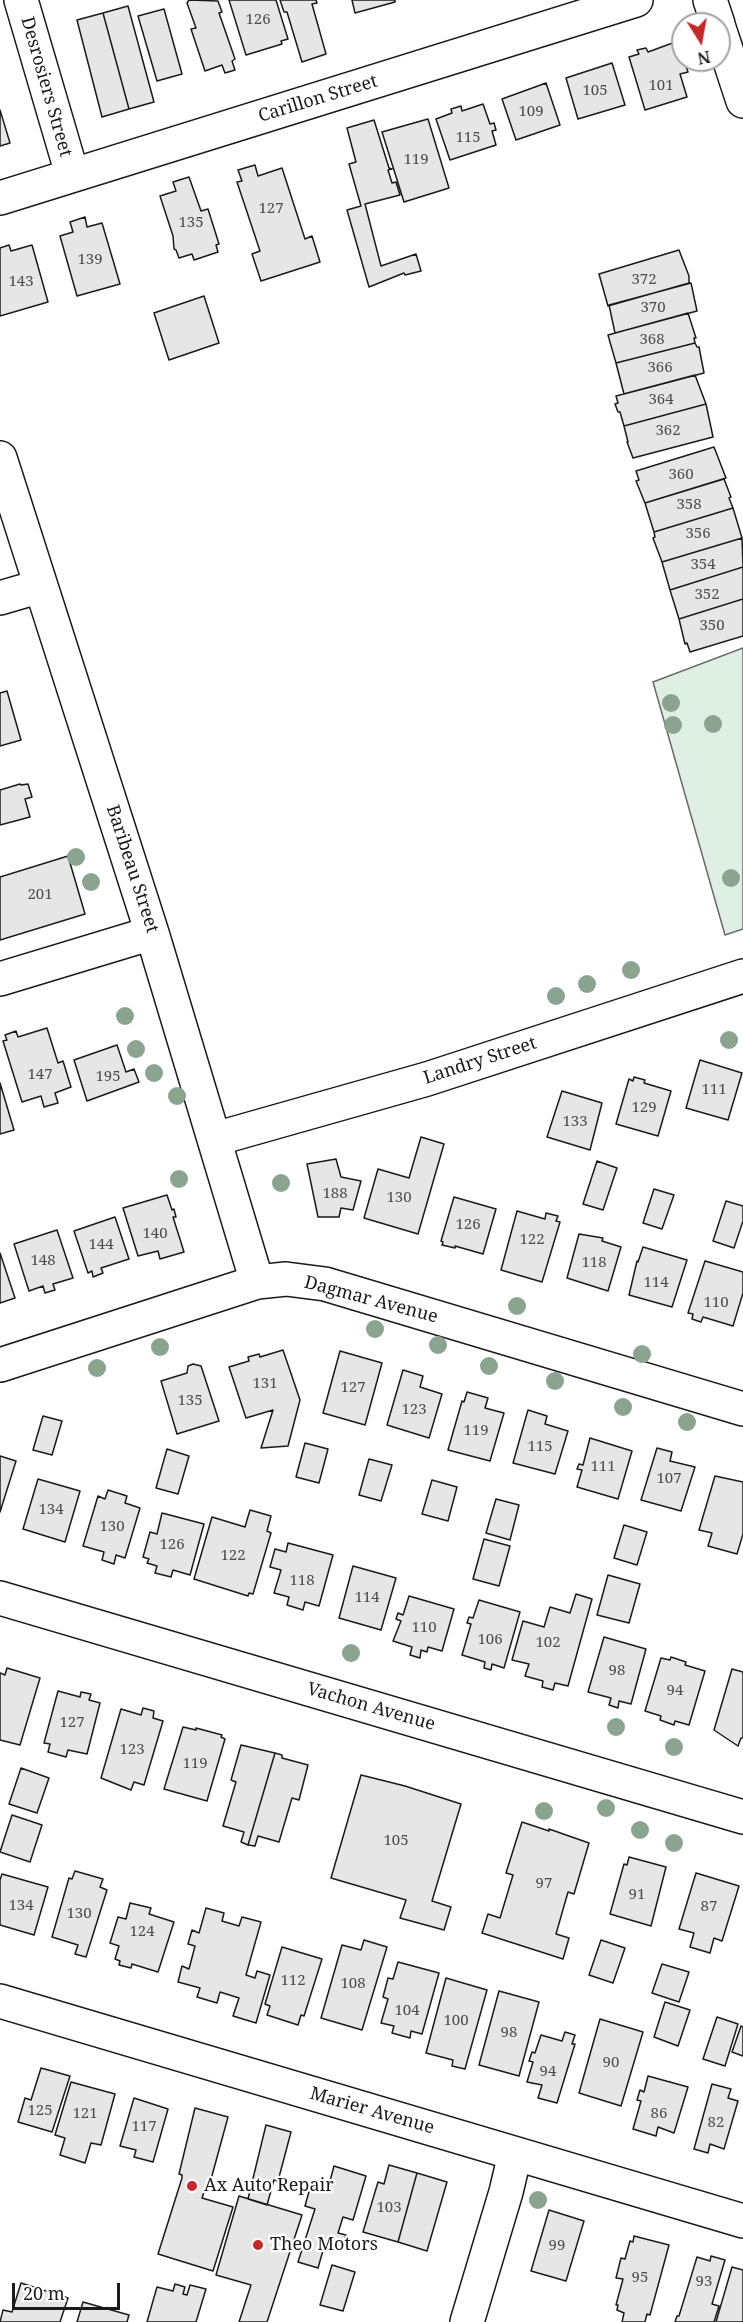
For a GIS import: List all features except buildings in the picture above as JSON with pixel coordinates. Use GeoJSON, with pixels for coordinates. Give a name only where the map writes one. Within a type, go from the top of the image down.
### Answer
{"type":"FeatureCollection","features":[{"type":"Feature","properties":{"kind":"street","name":"Desrosiers Street"},"geometry":{"type":"LineString","coordinates":[[21,0],[72,174]]}},
{"type":"Feature","properties":{"kind":"street","name":"Carillon Street"},"geometry":{"type":"LineString","coordinates":[[0,198],[636,0]]}},
{"type":"Feature","properties":{"kind":"street"},"geometry":{"type":"LineString","coordinates":[[731,65],[743,101]]}},
{"type":"Feature","properties":{"kind":"street","name":"Baribeau Street"},"geometry":{"type":"LineString","coordinates":[[0,458],[152,933],[257,1282]]}},
{"type":"Feature","properties":{"kind":"street"},"geometry":{"type":"LineString","coordinates":[[0,598],[41,586]]}},
{"type":"Feature","properties":{"kind":"street"},"geometry":{"type":"LineString","coordinates":[[0,979],[152,933]]}},
{"type":"Feature","properties":{"kind":"street","name":"Landry Street"},"geometry":{"type":"LineString","coordinates":[[215,1139],[427,1078],[743,976]]}},
{"type":"Feature","properties":{"kind":"street","name":"Dagmar Avenue"},"geometry":{"type":"LineString","coordinates":[[0,1365],[257,1282],[286,1279],[326,1284],[743,1409]]}},
{"type":"Feature","properties":{"kind":"street","name":"Vachon Avenue"},"geometry":{"type":"LineString","coordinates":[[0,1598],[743,1817]]}},
{"type":"Feature","properties":{"kind":"street","name":"Marier Avenue"},"geometry":{"type":"LineString","coordinates":[[0,2001],[743,2222]]}},
{"type":"Feature","properties":{"kind":"street"},"geometry":{"type":"LineString","coordinates":[[467,2322],[515,2154]]}},
{"type":"Feature","properties":{"kind":"green space"},"geometry":{"type":"Polygon","coordinates":[[[743,648],[743,929],[725,935],[653,682],[743,648]]]}},
{"type":"Feature","properties":{"kind":"place","name":"Ax Auto Repair"},"geometry":{"type":"Point","coordinates":[192,2186]}},
{"type":"Feature","properties":{"kind":"place","name":"Theo Motors"},"geometry":{"type":"Point","coordinates":[258,2245]}}]}
